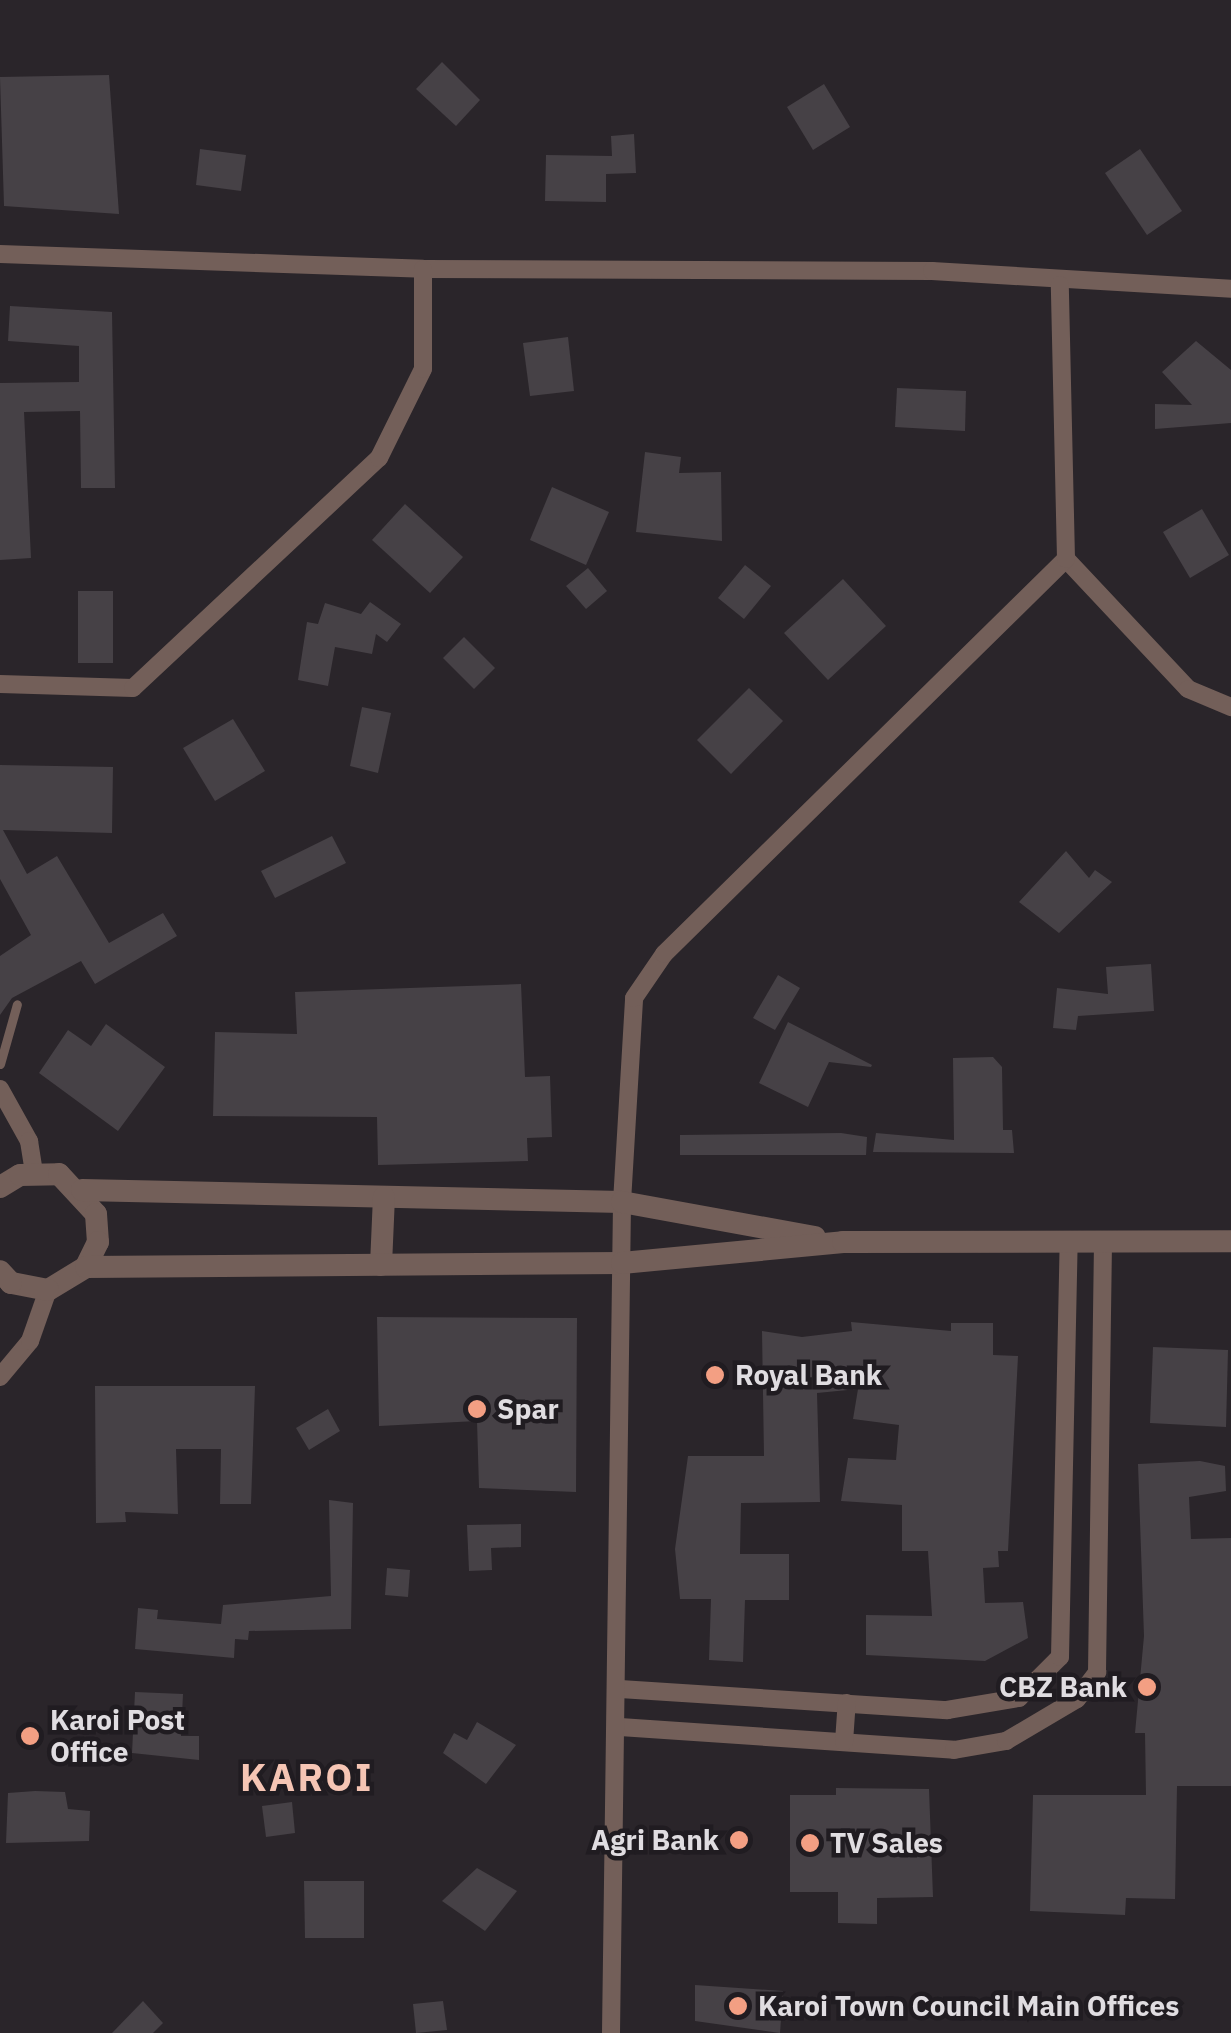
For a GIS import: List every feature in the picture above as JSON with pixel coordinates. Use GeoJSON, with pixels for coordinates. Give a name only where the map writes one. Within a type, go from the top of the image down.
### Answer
{"type":"FeatureCollection","features":[{"type":"Feature","properties":{"kind":"street"},"geometry":{"type":"LineString","coordinates":[[0,254],[423,269],[932,271],[1060,284],[1231,290]]}},
{"type":"Feature","properties":{"kind":"street"},"geometry":{"type":"LineString","coordinates":[[0,684],[133,688],[379,458],[423,370],[423,269]]}},
{"type":"Feature","properties":{"kind":"street"},"geometry":{"type":"LineString","coordinates":[[1060,284],[1066,559],[1188,689],[1231,707]]}},
{"type":"Feature","properties":{"kind":"street"},"geometry":{"type":"LineString","coordinates":[[611,2033],[620,1726],[622,1202],[634,998],[645,974],[1066,559]]}},
{"type":"Feature","properties":{"kind":"street"},"geometry":{"type":"LineString","coordinates":[[0,1089],[34,1173]]}},
{"type":"Feature","properties":{"kind":"street"},"geometry":{"type":"LineString","coordinates":[[0,1187],[34,1173],[59,1174],[82,1190],[96,1214],[86,1268]]}},
{"type":"Feature","properties":{"kind":"street"},"geometry":{"type":"LineString","coordinates":[[82,1190],[622,1202],[843,1242]]}},
{"type":"Feature","properties":{"kind":"street"},"geometry":{"type":"LineString","coordinates":[[381,1265],[384,1196]]}},
{"type":"Feature","properties":{"kind":"street"},"geometry":{"type":"LineString","coordinates":[[0,1377],[30,1341],[48,1290],[86,1268],[622,1263],[843,1242],[1231,1240]]}},
{"type":"Feature","properties":{"kind":"street"},"geometry":{"type":"LineString","coordinates":[[620,1689],[946,1710],[1018,1698],[1060,1657],[1069,1241]]}},
{"type":"Feature","properties":{"kind":"street"},"geometry":{"type":"LineString","coordinates":[[620,1726],[954,1750],[1006,1741],[1049,1718],[1098,1672],[1103,1241]]}},
{"type":"Feature","properties":{"kind":"street"},"geometry":{"type":"LineString","coordinates":[[0,1271],[11,1283],[48,1290]]}},
{"type":"Feature","properties":{"kind":"street"},"geometry":{"type":"LineString","coordinates":[[1062,1576],[1098,1577]]}},
{"type":"Feature","properties":{"kind":"street"},"geometry":{"type":"LineString","coordinates":[[844,1742],[847,1703]]}},
{"type":"Feature","properties":{"kind":"lane"},"geometry":{"type":"LineString","coordinates":[[0,1064],[17,1004]]}},
{"type":"Feature","properties":{"kind":"building"},"geometry":{"type":"Polygon","coordinates":[[[442,62],[480,100],[456,126],[416,89],[442,62]]]}},
{"type":"Feature","properties":{"kind":"building"},"geometry":{"type":"Polygon","coordinates":[[[109,75],[119,214],[4,206],[0,77],[109,75]]]}},
{"type":"Feature","properties":{"kind":"building"},"geometry":{"type":"Polygon","coordinates":[[[824,84],[850,127],[813,150],[787,107],[824,84]]]}},
{"type":"Feature","properties":{"kind":"building"},"geometry":{"type":"Polygon","coordinates":[[[634,134],[636,173],[606,174],[606,202],[545,201],[546,155],[612,156],[611,136],[634,134]]]}},
{"type":"Feature","properties":{"kind":"building"},"geometry":{"type":"Polygon","coordinates":[[[200,149],[246,155],[241,191],[196,185],[200,149]]]}},
{"type":"Feature","properties":{"kind":"building"},"geometry":{"type":"Polygon","coordinates":[[[1140,149],[1182,211],[1147,235],[1105,173],[1140,149]]]}},
{"type":"Feature","properties":{"kind":"building"},"geometry":{"type":"Polygon","coordinates":[[[10,306],[112,312],[115,488],[81,488],[80,411],[24,412],[31,558],[0,560],[0,383],[79,382],[79,346],[8,341],[10,306]]]}},
{"type":"Feature","properties":{"kind":"building"},"geometry":{"type":"Polygon","coordinates":[[[568,337],[574,391],[530,396],[523,343],[568,337]]]}},
{"type":"Feature","properties":{"kind":"building"},"geometry":{"type":"Polygon","coordinates":[[[1196,341],[1231,370],[1231,423],[1155,429],[1155,404],[1192,405],[1162,372],[1196,341]]]}},
{"type":"Feature","properties":{"kind":"building"},"geometry":{"type":"Polygon","coordinates":[[[897,388],[966,391],[965,431],[895,427],[897,388]]]}},
{"type":"Feature","properties":{"kind":"building"},"geometry":{"type":"Polygon","coordinates":[[[645,452],[681,457],[679,473],[721,472],[722,541],[636,532],[645,452]]]}},
{"type":"Feature","properties":{"kind":"building"},"geometry":{"type":"Polygon","coordinates":[[[552,487],[609,512],[586,565],[530,540],[552,487]]]}},
{"type":"Feature","properties":{"kind":"building"},"geometry":{"type":"Polygon","coordinates":[[[405,504],[463,557],[430,593],[372,540],[405,504]]]}},
{"type":"Feature","properties":{"kind":"building"},"geometry":{"type":"Polygon","coordinates":[[[1202,509],[1229,555],[1190,578],[1163,532],[1202,509]]]}},
{"type":"Feature","properties":{"kind":"building"},"geometry":{"type":"Polygon","coordinates":[[[745,565],[771,586],[744,619],[718,598],[745,565]]]}},
{"type":"Feature","properties":{"kind":"building"},"geometry":{"type":"Polygon","coordinates":[[[588,568],[607,591],[586,609],[566,586],[588,568]]]}},
{"type":"Feature","properties":{"kind":"building"},"geometry":{"type":"Polygon","coordinates":[[[843,579],[886,626],[828,680],[784,633],[843,579]]]}},
{"type":"Feature","properties":{"kind":"building"},"geometry":{"type":"Polygon","coordinates":[[[78,591],[113,591],[113,663],[78,663],[78,591]]]}},
{"type":"Feature","properties":{"kind":"building"},"geometry":{"type":"Polygon","coordinates":[[[370,602],[401,624],[387,642],[376,634],[372,654],[335,647],[328,686],[298,680],[307,622],[318,624],[325,603],[361,614],[370,602]]]}},
{"type":"Feature","properties":{"kind":"building"},"geometry":{"type":"Polygon","coordinates":[[[464,637],[495,668],[474,689],[443,658],[464,637]]]}},
{"type":"Feature","properties":{"kind":"building"},"geometry":{"type":"Polygon","coordinates":[[[749,688],[783,721],[731,774],[697,740],[749,688]]]}},
{"type":"Feature","properties":{"kind":"building"},"geometry":{"type":"Polygon","coordinates":[[[362,707],[391,713],[378,773],[350,766],[362,707]]]}},
{"type":"Feature","properties":{"kind":"building"},"geometry":{"type":"Polygon","coordinates":[[[233,719],[265,771],[215,801],[183,748],[233,719]]]}},
{"type":"Feature","properties":{"kind":"building"},"geometry":{"type":"Polygon","coordinates":[[[0,765],[113,767],[112,833],[3,830],[27,874],[57,856],[109,943],[163,913],[177,936],[95,984],[81,961],[12,998],[0,1015],[0,956],[31,935],[0,879],[0,765]]]}},
{"type":"Feature","properties":{"kind":"building"},"geometry":{"type":"Polygon","coordinates":[[[332,836],[346,863],[275,898],[261,871],[332,836]]]}},
{"type":"Feature","properties":{"kind":"building"},"geometry":{"type":"Polygon","coordinates":[[[1066,851],[1089,878],[1095,870],[1112,882],[1059,933],[1019,902],[1066,851]]]}},
{"type":"Feature","properties":{"kind":"building"},"geometry":{"type":"Polygon","coordinates":[[[1151,964],[1154,1011],[1078,1016],[1076,1030],[1053,1028],[1057,988],[1108,994],[1106,967],[1151,964]]]}},
{"type":"Feature","properties":{"kind":"building"},"geometry":{"type":"Polygon","coordinates":[[[778,975],[800,988],[775,1030],[753,1018],[778,975]]]}},
{"type":"Feature","properties":{"kind":"building"},"geometry":{"type":"Polygon","coordinates":[[[521,984],[525,1077],[550,1076],[552,1137],[527,1138],[528,1161],[378,1165],[377,1117],[213,1116],[215,1032],[297,1034],[295,992],[521,984]]]}},
{"type":"Feature","properties":{"kind":"building"},"geometry":{"type":"Polygon","coordinates":[[[788,1022],[871,1067],[829,1062],[808,1107],[759,1083],[788,1022]]]}},
{"type":"Feature","properties":{"kind":"building"},"geometry":{"type":"Polygon","coordinates":[[[106,1024],[165,1067],[118,1131],[39,1073],[68,1030],[91,1046],[106,1024]]]}},
{"type":"Feature","properties":{"kind":"building"},"geometry":{"type":"Polygon","coordinates":[[[993,1057],[1002,1067],[1003,1130],[1012,1130],[1014,1153],[873,1152],[876,1133],[954,1140],[953,1058],[993,1057]]]}},
{"type":"Feature","properties":{"kind":"building"},"geometry":{"type":"Polygon","coordinates":[[[841,1133],[867,1137],[866,1155],[680,1155],[680,1135],[841,1133]]]}},
{"type":"Feature","properties":{"kind":"building","name":"Spar"},"geometry":{"type":"Polygon","coordinates":[[[377,1317],[577,1318],[576,1492],[479,1488],[477,1421],[379,1426],[377,1317]]]}},
{"type":"Feature","properties":{"kind":"building"},"geometry":{"type":"Polygon","coordinates":[[[851,1322],[951,1331],[951,1323],[993,1323],[993,1355],[1018,1356],[1008,1551],[998,1551],[999,1567],[983,1568],[985,1603],[1023,1602],[1028,1638],[985,1661],[866,1655],[866,1615],[932,1616],[928,1551],[902,1551],[902,1505],[841,1501],[848,1458],[896,1460],[899,1425],[853,1419],[858,1389],[817,1393],[820,1502],[741,1503],[740,1554],[789,1554],[789,1600],[745,1600],[743,1662],[709,1660],[711,1599],[680,1599],[675,1549],[688,1456],[764,1456],[762,1331],[802,1337],[852,1331],[851,1322]]]}},
{"type":"Feature","properties":{"kind":"building"},"geometry":{"type":"Polygon","coordinates":[[[1153,1347],[1228,1350],[1226,1427],[1150,1423],[1153,1347]]]}},
{"type":"Feature","properties":{"kind":"building"},"geometry":{"type":"Polygon","coordinates":[[[95,1386],[255,1386],[251,1504],[220,1504],[221,1449],[176,1449],[178,1514],[125,1512],[126,1522],[96,1523],[95,1386]]]}},
{"type":"Feature","properties":{"kind":"building"},"geometry":{"type":"Polygon","coordinates":[[[328,1409],[340,1431],[309,1450],[296,1428],[328,1409]]]}},
{"type":"Feature","properties":{"kind":"building"},"geometry":{"type":"Polygon","coordinates":[[[1200,1461],[1225,1466],[1226,1491],[1189,1497],[1191,1539],[1231,1538],[1231,1786],[1177,1786],[1175,1899],[1126,1898],[1125,1915],[1030,1911],[1033,1795],[1146,1795],[1145,1733],[1135,1733],[1144,1636],[1138,1464],[1200,1461]]]}},
{"type":"Feature","properties":{"kind":"building"},"geometry":{"type":"Polygon","coordinates":[[[329,1500],[353,1503],[351,1629],[249,1631],[248,1640],[235,1639],[234,1658],[135,1649],[138,1608],[158,1610],[157,1619],[221,1624],[223,1605],[331,1596],[329,1500]]]}},
{"type":"Feature","properties":{"kind":"building"},"geometry":{"type":"Polygon","coordinates":[[[521,1524],[521,1547],[491,1548],[492,1570],[469,1571],[467,1525],[521,1524]]]}},
{"type":"Feature","properties":{"kind":"building"},"geometry":{"type":"Polygon","coordinates":[[[387,1568],[410,1570],[408,1597],[385,1595],[387,1568]]]}},
{"type":"Feature","properties":{"kind":"building"},"geometry":{"type":"Polygon","coordinates":[[[135,1692],[183,1694],[181,1736],[199,1736],[199,1760],[132,1753],[135,1692]]]}},
{"type":"Feature","properties":{"kind":"building"},"geometry":{"type":"Polygon","coordinates":[[[477,1722],[516,1745],[486,1784],[443,1753],[454,1733],[467,1740],[477,1722]]]}},
{"type":"Feature","properties":{"kind":"building"},"geometry":{"type":"Polygon","coordinates":[[[836,1788],[929,1789],[933,1897],[877,1898],[877,1924],[838,1923],[838,1892],[790,1892],[790,1795],[836,1795],[836,1788]]]}},
{"type":"Feature","properties":{"kind":"building"},"geometry":{"type":"Polygon","coordinates":[[[65,1792],[68,1809],[90,1811],[89,1841],[6,1843],[8,1793],[65,1792]]]}},
{"type":"Feature","properties":{"kind":"building"},"geometry":{"type":"Polygon","coordinates":[[[292,1802],[295,1833],[266,1837],[262,1806],[292,1802]]]}},
{"type":"Feature","properties":{"kind":"building"},"geometry":{"type":"Polygon","coordinates":[[[477,1868],[517,1891],[485,1931],[442,1901],[477,1868]]]}},
{"type":"Feature","properties":{"kind":"building"},"geometry":{"type":"Polygon","coordinates":[[[304,1881],[364,1881],[364,1938],[305,1938],[304,1881]]]}},
{"type":"Feature","properties":{"kind":"building","name":"Karoi Town Council Main Offices"},"geometry":{"type":"Polygon","coordinates":[[[695,1985],[783,1991],[780,2033],[695,2021],[695,1985]]]}},
{"type":"Feature","properties":{"kind":"building"},"geometry":{"type":"Polygon","coordinates":[[[143,2001],[163,2023],[153,2033],[112,2033],[143,2001]]]}},
{"type":"Feature","properties":{"kind":"building"},"geometry":{"type":"Polygon","coordinates":[[[443,2001],[447,2030],[416,2033],[413,2004],[443,2001]]]}},
{"type":"Feature","properties":{"kind":"place","name":"Royal Bank"},"geometry":{"type":"Point","coordinates":[715,1375]}},
{"type":"Feature","properties":{"kind":"place","name":"Spar"},"geometry":{"type":"Point","coordinates":[477,1409]}},
{"type":"Feature","properties":{"kind":"place","name":"CBZ Bank"},"geometry":{"type":"Point","coordinates":[1147,1687]}},
{"type":"Feature","properties":{"kind":"place","name":"Karoi Post Office"},"geometry":{"type":"Point","coordinates":[30,1736]}},
{"type":"Feature","properties":{"kind":"place","name":"Agri Bank"},"geometry":{"type":"Point","coordinates":[739,1840]}},
{"type":"Feature","properties":{"kind":"place","name":"TV Sales"},"geometry":{"type":"Point","coordinates":[810,1843]}},
{"type":"Feature","properties":{"kind":"place","name":"Karoi Town Council Main Offices"},"geometry":{"type":"Point","coordinates":[738,2006]}},
{"type":"Feature","properties":{"kind":"district","name":"KAROI"},"geometry":{"type":"Point","coordinates":[307,1777]}}]}
